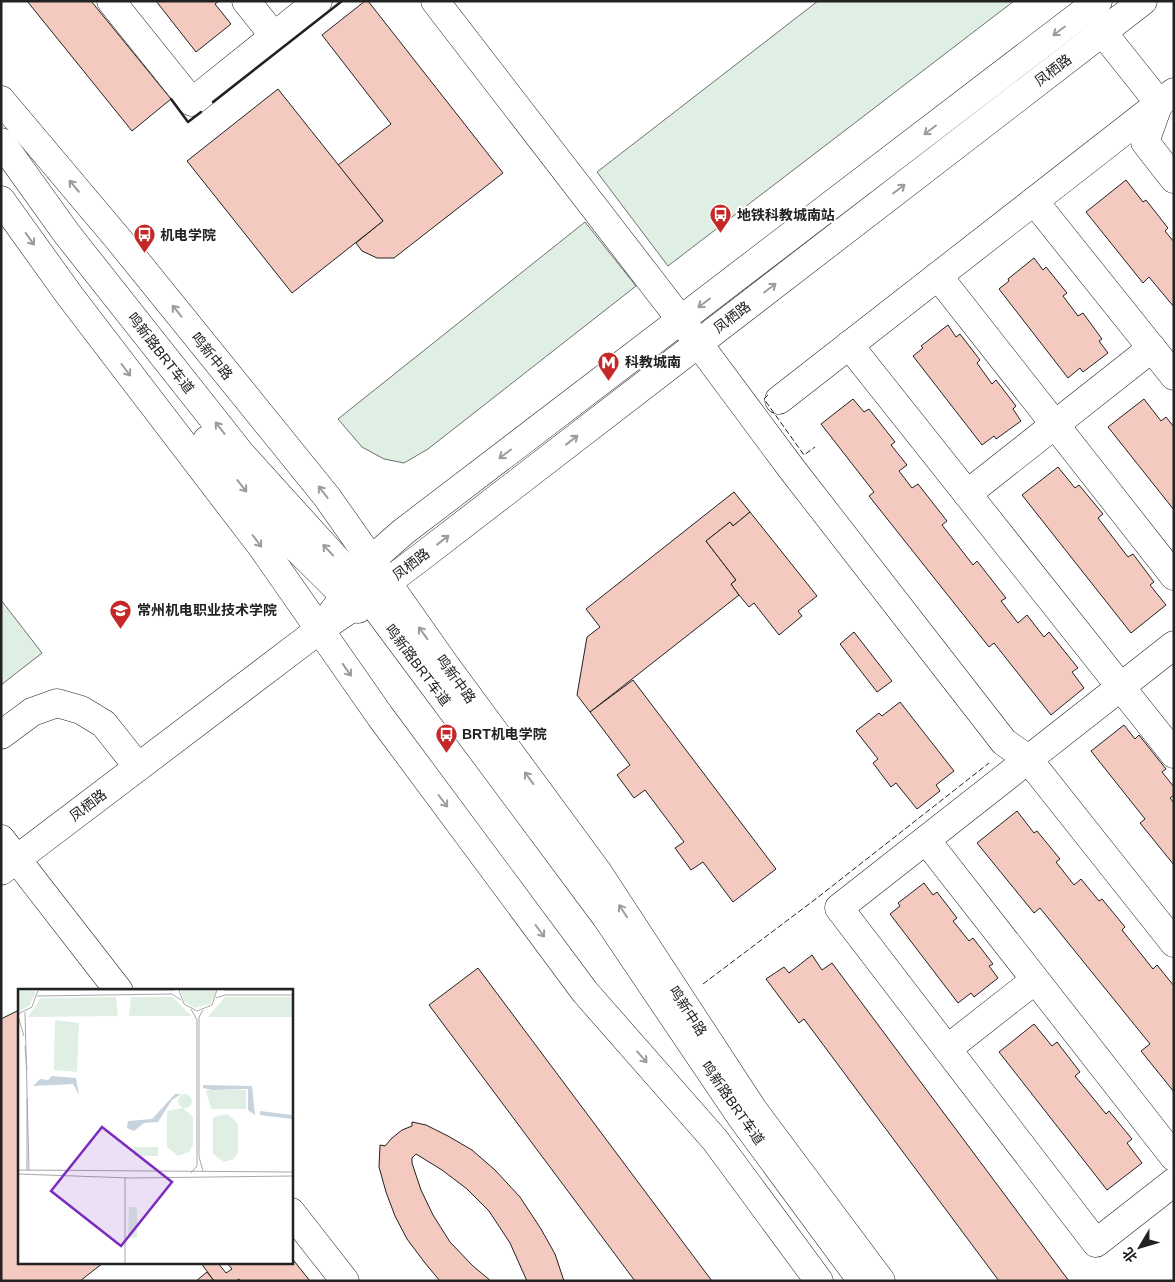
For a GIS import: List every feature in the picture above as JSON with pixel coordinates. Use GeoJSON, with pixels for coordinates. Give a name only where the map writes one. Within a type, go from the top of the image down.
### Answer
{"type":"FeatureCollection","features":[{"type":"Feature","properties":{"kind":"main road"},"geometry":{"type":"LineString","coordinates":[[111,1],[192,102],[318,1]]}},
{"type":"Feature","properties":{"kind":"main road"},"geometry":{"type":"LineString","coordinates":[[246,1],[274,36]]}},
{"type":"Feature","properties":{"kind":"main road"},"geometry":{"type":"LineString","coordinates":[[435,1],[681,320],[790,468],[1004,742],[1028,759],[1174,943]]}},
{"type":"Feature","properties":{"kind":"main road","name":"凤栖路"},"geometry":{"type":"LineString","coordinates":[[6,857],[138,767],[319,630],[364,587],[698,343],[1143,1]]}},
{"type":"Feature","properties":{"kind":"main road"},"geometry":{"type":"LineString","coordinates":[[1087,5],[1102,33],[1169,99]]}},
{"type":"Feature","properties":{"kind":"main road","name":"凤栖路"},"geometry":{"type":"LineString","coordinates":[[364,587],[403,532],[681,320],[1087,5]]}},
{"type":"Feature","properties":{"kind":"main road"},"geometry":{"type":"LineString","coordinates":[[1169,99],[1145,142],[1174,179]]}},
{"type":"Feature","properties":{"kind":"main road"},"geometry":{"type":"LineString","coordinates":[[779,400],[1034,201],[1169,99]]}},
{"type":"Feature","properties":{"kind":"main road","name":"鸣新中路"},"geometry":{"type":"LineString","coordinates":[[1,100],[120,240],[321,490],[364,587],[597,871],[754,1111],[881,1281]]}},
{"type":"Feature","properties":{"kind":"main road","name":"鸣新路BRT车道"},"geometry":{"type":"LineString","coordinates":[[1,142],[67,234],[241,454],[364,587],[606,917],[741,1117],[862,1281]]}},
{"type":"Feature","properties":{"kind":"main road","name":"鸣新路BRT车道"},"geometry":{"type":"LineString","coordinates":[[1,168],[68,261],[269,521],[364,587],[418,687],[596,929],[727,1130],[846,1281]]}},
{"type":"Feature","properties":{"kind":"main road"},"geometry":{"type":"LineString","coordinates":[[1,200],[70,296],[262,548],[380,716],[585,992],[715,1140],[819,1281]]}},
{"type":"Feature","properties":{"kind":"main road"},"geometry":{"type":"LineString","coordinates":[[1034,201],[1174,376]]}},
{"type":"Feature","properties":{"kind":"main road"},"geometry":{"type":"LineString","coordinates":[[938,276],[1174,576]]}},
{"type":"Feature","properties":{"kind":"main road"},"geometry":{"type":"LineString","coordinates":[[849,345],[1174,754]]}},
{"type":"Feature","properties":{"kind":"main road"},"geometry":{"type":"LineString","coordinates":[[967,494],[1152,348]]}},
{"type":"Feature","properties":{"kind":"main road"},"geometry":{"type":"LineString","coordinates":[[1174,645],[838,908],[1096,1243],[1174,1182]]}},
{"type":"Feature","properties":{"kind":"main road"},"geometry":{"type":"LineString","coordinates":[[1,736],[32,712],[57,703],[81,710],[104,724],[138,767]]}},
{"type":"Feature","properties":{"kind":"main road"},"geometry":{"type":"LineString","coordinates":[[926,840],[1174,1157]]}},
{"type":"Feature","properties":{"kind":"main road"},"geometry":{"type":"LineString","coordinates":[[6,857],[117,989]]}},
{"type":"Feature","properties":{"kind":"main road"},"geometry":{"type":"LineString","coordinates":[[947,1049],[1035,980]]}},
{"type":"Feature","properties":{"kind":"main road"},"geometry":{"type":"LineString","coordinates":[[292,1213],[345,1281]]}},
{"type":"Feature","properties":{"kind":"green space"},"geometry":{"type":"Polygon","coordinates":[[[818,1],[1014,1],[668,266],[597,172],[818,1]]]}},
{"type":"Feature","properties":{"kind":"green space"},"geometry":{"type":"Polygon","coordinates":[[[585,222],[636,286],[428,449],[404,463],[384,459],[362,447],[338,419],[585,222]]]}},
{"type":"Feature","properties":{"kind":"green space"},"geometry":{"type":"Polygon","coordinates":[[[1,600],[42,653],[1,685],[1,600]]]}},
{"type":"Feature","properties":{"kind":"building"},"geometry":{"type":"Polygon","coordinates":[[[27,1],[91,1],[171,99],[132,131],[27,1]]]}},
{"type":"Feature","properties":{"kind":"building"},"geometry":{"type":"Polygon","coordinates":[[[156,1],[219,1],[215,4],[231,24],[196,52],[156,1]]]}},
{"type":"Feature","properties":{"kind":"building"},"geometry":{"type":"Polygon","coordinates":[[[365,1],[368,1],[503,173],[394,258],[377,258],[362,251],[356,243],[383,221],[338,165],[391,124],[322,35],[365,1]]]}},
{"type":"Feature","properties":{"kind":"building"},"geometry":{"type":"Polygon","coordinates":[[[278,89],[383,221],[292,293],[187,161],[278,89]]]}},
{"type":"Feature","properties":{"kind":"building"},"geometry":{"type":"Polygon","coordinates":[[[1126,180],[1143,202],[1146,200],[1168,228],[1165,231],[1174,242],[1174,307],[1149,277],[1143,283],[1086,212],[1126,180]]]}},
{"type":"Feature","properties":{"kind":"building"},"geometry":{"type":"Polygon","coordinates":[[[1034,258],[1043,270],[1046,267],[1067,293],[1063,296],[1078,316],[1083,313],[1102,339],[1099,341],[1108,353],[1083,372],[1080,368],[1068,378],[999,289],[1009,281],[1008,279],[1034,258]]]}},
{"type":"Feature","properties":{"kind":"building"},"geometry":{"type":"Polygon","coordinates":[[[948,325],[956,337],[960,334],[980,360],[977,363],[992,384],[996,380],[1016,406],[1013,409],[1021,421],[996,439],[994,436],[982,445],[913,356],[923,348],[921,346],[948,325]]]}},
{"type":"Feature","properties":{"kind":"building"},"geometry":{"type":"Polygon","coordinates":[[[853,399],[864,412],[869,409],[895,442],[891,445],[907,465],[899,471],[912,488],[918,484],[947,521],[942,525],[973,565],[977,561],[1006,598],[1001,601],[1018,623],[1027,615],[1044,637],[1049,632],[1078,668],[1072,672],[1084,688],[1051,715],[994,643],[989,647],[869,496],[874,492],[821,424],[853,399]]]}},
{"type":"Feature","properties":{"kind":"building"},"geometry":{"type":"Polygon","coordinates":[[[1144,399],[1161,421],[1166,417],[1174,427],[1174,510],[1108,427],[1144,399]]]}},
{"type":"Feature","properties":{"kind":"building"},"geometry":{"type":"Polygon","coordinates":[[[1058,467],[1075,488],[1079,485],[1103,514],[1098,518],[1128,557],[1133,554],[1154,582],[1150,585],[1166,605],[1131,633],[1022,495],[1058,467]]]}},
{"type":"Feature","properties":{"kind":"building"},"geometry":{"type":"Polygon","coordinates":[[[734,492],[750,512],[733,526],[730,522],[706,541],[736,580],[731,584],[739,595],[590,712],[577,695],[587,637],[600,627],[586,609],[734,492]]]}},
{"type":"Feature","properties":{"kind":"building"},"geometry":{"type":"Polygon","coordinates":[[[750,512],[817,596],[798,611],[802,616],[779,635],[754,603],[749,607],[739,595],[731,584],[736,580],[706,541],[730,522],[733,526],[750,512]]]}},
{"type":"Feature","properties":{"kind":"building"},"geometry":{"type":"Polygon","coordinates":[[[854,632],[892,681],[877,692],[840,644],[854,632]]]}},
{"type":"Feature","properties":{"kind":"building"},"geometry":{"type":"Polygon","coordinates":[[[633,680],[776,869],[733,902],[703,862],[691,870],[675,848],[684,842],[645,790],[634,798],[617,775],[630,765],[590,712],[633,680]]]}},
{"type":"Feature","properties":{"kind":"building"},"geometry":{"type":"Polygon","coordinates":[[[900,702],[954,771],[936,785],[940,791],[917,809],[896,783],[891,787],[873,763],[878,759],[856,731],[879,713],[882,716],[900,702]]]}},
{"type":"Feature","properties":{"kind":"building"},"geometry":{"type":"Polygon","coordinates":[[[1124,725],[1135,739],[1139,735],[1166,769],[1162,772],[1174,787],[1174,795],[1170,798],[1174,803],[1174,865],[1140,823],[1145,819],[1091,751],[1124,725]]]}},
{"type":"Feature","properties":{"kind":"building"},"geometry":{"type":"Polygon","coordinates":[[[1017,811],[1034,833],[1037,831],[1060,859],[1056,862],[1074,885],[1081,879],[1099,901],[1102,899],[1125,927],[1122,930],[1153,969],[1157,965],[1174,986],[1174,1092],[1141,1051],[1150,1044],[1040,908],[1034,913],[977,843],[1017,811]]]}},
{"type":"Feature","properties":{"kind":"building"},"geometry":{"type":"Polygon","coordinates":[[[924,883],[933,895],[937,892],[957,918],[953,921],[969,941],[973,938],[993,964],[989,966],[998,978],[974,997],[971,993],[958,1003],[890,914],[900,906],[898,903],[924,883]]]}},
{"type":"Feature","properties":{"kind":"building"},"geometry":{"type":"Polygon","coordinates":[[[812,955],[822,970],[832,963],[1069,1281],[999,1281],[804,1019],[799,1023],[766,979],[784,967],[789,973],[812,955]]]}},
{"type":"Feature","properties":{"kind":"building"},"geometry":{"type":"Polygon","coordinates":[[[478,968],[712,1281],[635,1281],[429,1005],[478,968]]]}},
{"type":"Feature","properties":{"kind":"building"},"geometry":{"type":"Polygon","coordinates":[[[17,1011],[18,1012],[18,1264],[102,1264],[80,1281],[1,1281],[1,1019],[17,1011]]]}},
{"type":"Feature","properties":{"kind":"building"},"geometry":{"type":"Polygon","coordinates":[[[1034,1024],[1052,1046],[1057,1042],[1080,1072],[1075,1076],[1106,1114],[1109,1111],[1132,1139],[1127,1143],[1142,1163],[1107,1190],[999,1052],[1034,1024]]]}},
{"type":"Feature","properties":{"kind":"building"},"geometry":{"type":"Polygon","coordinates":[[[412,1122],[426,1125],[448,1136],[472,1150],[495,1170],[520,1197],[541,1229],[555,1254],[564,1281],[527,1281],[510,1243],[489,1211],[467,1189],[442,1170],[416,1154],[412,1158],[412,1163],[421,1190],[433,1215],[450,1242],[473,1266],[491,1281],[440,1281],[407,1239],[395,1216],[379,1167],[380,1145],[385,1146],[402,1130],[412,1126],[412,1122]]]}},
{"type":"Feature","properties":{"kind":"building"},"geometry":{"type":"Polygon","coordinates":[[[292,1258],[310,1281],[240,1281],[239,1279],[236,1281],[214,1281],[202,1264],[219,1264],[226,1273],[232,1269],[228,1264],[292,1264],[292,1258]]]}},
{"type":"Feature","properties":{"kind":"building"},"geometry":{"type":"Polygon","coordinates":[[[207,1272],[214,1281],[196,1281],[207,1272]]]}},
{"type":"Feature","properties":{"kind":"fence"},"geometry":{"type":"LineString","coordinates":[[768,395],[764,399],[804,455],[815,447]]}},
{"type":"Feature","properties":{"kind":"fence"},"geometry":{"type":"LineString","coordinates":[[703,984],[817,898],[989,763]]}},
{"type":"Feature","properties":{"kind":"wall"},"geometry":{"type":"LineString","coordinates":[[213,102],[342,1]]}},
{"type":"Feature","properties":{"kind":"wall"},"geometry":{"type":"LineString","coordinates":[[171,99],[188,122],[201,112]]}},
{"type":"Feature","properties":{"kind":"place","name":"地铁科教城南站"},"geometry":{"type":"Point","coordinates":[721,234]}},
{"type":"Feature","properties":{"kind":"place","name":"机电学院"},"geometry":{"type":"Point","coordinates":[144,254]}},
{"type":"Feature","properties":{"kind":"place","name":"科教城南"},"geometry":{"type":"Point","coordinates":[609,381]}},
{"type":"Feature","properties":{"kind":"place","name":"常州机电职业技术学院"},"geometry":{"type":"Point","coordinates":[121,629]}},
{"type":"Feature","properties":{"kind":"place","name":"BRT机电学院"},"geometry":{"type":"Point","coordinates":[446,753]}}]}
